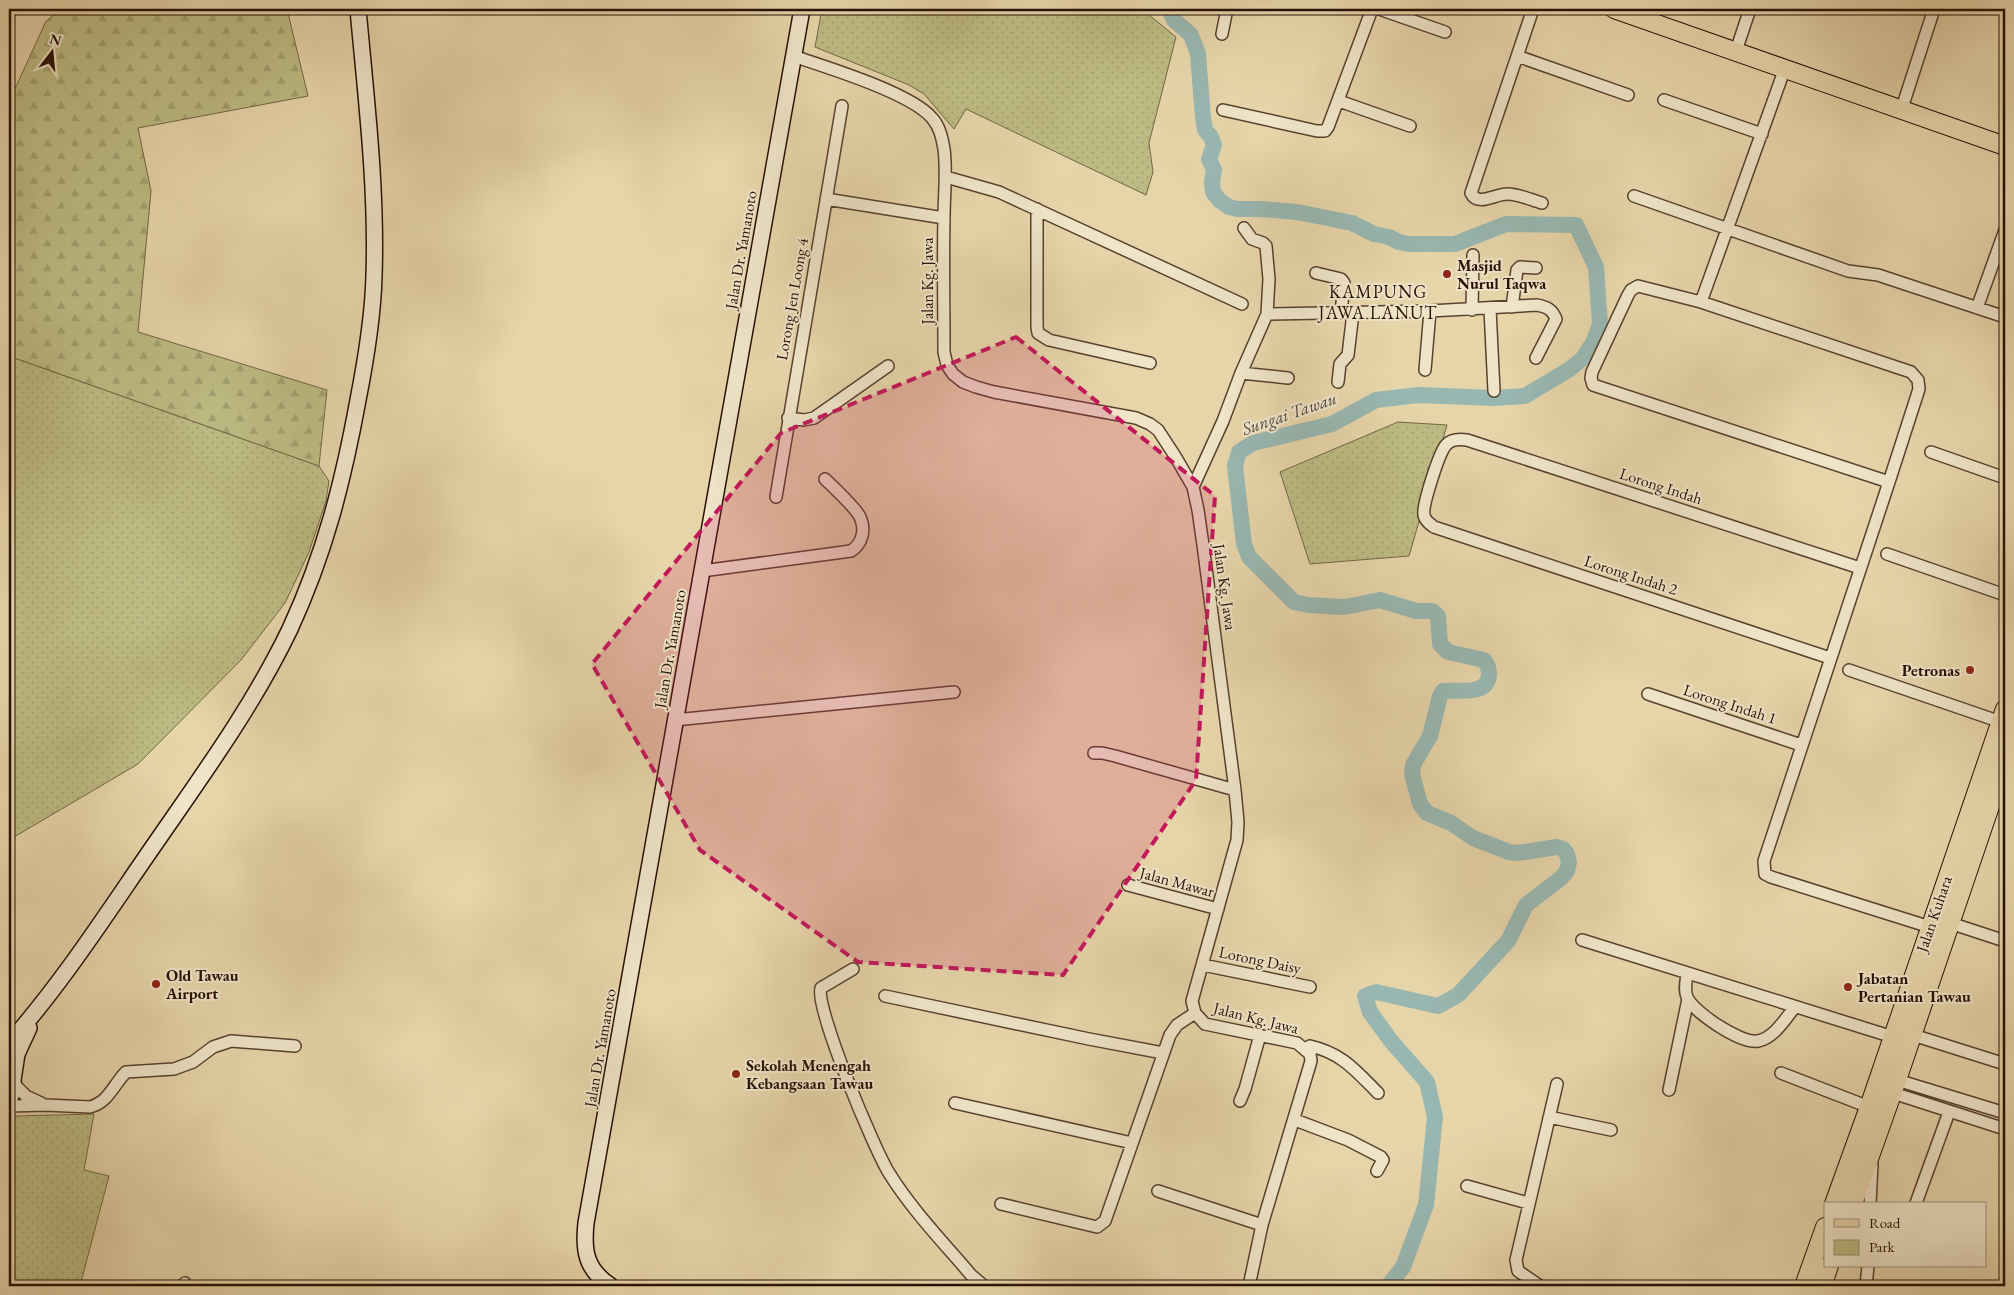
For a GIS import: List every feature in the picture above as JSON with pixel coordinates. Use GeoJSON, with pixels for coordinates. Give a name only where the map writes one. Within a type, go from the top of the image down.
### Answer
{"type":"FeatureCollection","features":[{"type":"Feature","properties":{"kind":"main road"},"geometry":{"type":"LineString","coordinates":[[1614,9],[1902,108],[2005,146]]}},
{"type":"Feature","properties":{"kind":"main road","name":"Jalan Kuhara"},"geometry":{"type":"LineString","coordinates":[[1835,1202],[2003,715]]}},
{"type":"Feature","properties":{"kind":"main road","name":"Jalan Kuhara"},"geometry":{"type":"LineString","coordinates":[[1854,1202],[1913,1035],[2005,762]]}},
{"type":"Feature","properties":{"kind":"main road"},"geometry":{"type":"LineString","coordinates":[[1822,1286],[1821,1264],[1824,1237]]}},
{"type":"Feature","properties":{"kind":"main road"},"geometry":{"type":"LineString","coordinates":[[1804,1286],[1821,1264]]}},
{"type":"Feature","properties":{"kind":"street"},"geometry":{"type":"LineString","coordinates":[[9,1043],[36,1013],[180,808],[250,702],[290,628],[334,516],[344,474],[368,344],[374,276],[371,144],[358,9]]}},
{"type":"Feature","properties":{"kind":"street","name":"Jalan Dr. Yamanoto"},"geometry":{"type":"LineString","coordinates":[[611,1286],[596,1273],[589,1263],[585,1252],[586,1223],[802,9]]}},
{"type":"Feature","properties":{"kind":"street"},"geometry":{"type":"LineString","coordinates":[[1222,34],[1227,9]]}},
{"type":"Feature","properties":{"kind":"street"},"geometry":{"type":"LineString","coordinates":[[1223,110],[1317,131],[1325,131],[1339,101],[1372,9]]}},
{"type":"Feature","properties":{"kind":"street"},"geometry":{"type":"LineString","coordinates":[[1379,9],[1445,32]]}},
{"type":"Feature","properties":{"kind":"street"},"geometry":{"type":"LineString","coordinates":[[1533,9],[1471,193],[1473,198],[1478,200],[1507,194],[1542,203]]}},
{"type":"Feature","properties":{"kind":"street"},"geometry":{"type":"LineString","coordinates":[[1736,51],[1750,9]]}},
{"type":"Feature","properties":{"kind":"street"},"geometry":{"type":"LineString","coordinates":[[1902,108],[1934,9]]}},
{"type":"Feature","properties":{"kind":"street","name":"Jalan Kg. Jawa"},"geometry":{"type":"LineString","coordinates":[[794,56],[878,87],[914,103],[924,110],[938,126],[944,151],[946,176],[944,218],[944,352],[953,374],[963,382],[994,392],[1136,418],[1150,424],[1165,440],[1193,487],[1198,510],[1238,822],[1237,840],[1192,1002],[1195,1013],[1205,1024],[1297,1043],[1310,1054],[1311,1062],[1262,1225],[1249,1286]]}},
{"type":"Feature","properties":{"kind":"street"},"geometry":{"type":"LineString","coordinates":[[1517,56],[1628,95]]}},
{"type":"Feature","properties":{"kind":"street"},"geometry":{"type":"LineString","coordinates":[[1701,302],[1785,68]]}},
{"type":"Feature","properties":{"kind":"street"},"geometry":{"type":"LineString","coordinates":[[1664,100],[1762,134]]}},
{"type":"Feature","properties":{"kind":"street"},"geometry":{"type":"LineString","coordinates":[[1339,101],[1410,126]]}},
{"type":"Feature","properties":{"kind":"street","name":"Lorong Jen Loong 4"},"geometry":{"type":"LineString","coordinates":[[776,497],[842,106]]}},
{"type":"Feature","properties":{"kind":"street"},"geometry":{"type":"LineString","coordinates":[[946,176],[999,192],[1242,304]]}},
{"type":"Feature","properties":{"kind":"street"},"geometry":{"type":"LineString","coordinates":[[1634,196],[1848,271],[1878,275],[2005,317]]}},
{"type":"Feature","properties":{"kind":"street"},"geometry":{"type":"LineString","coordinates":[[826,199],[944,218]]}},
{"type":"Feature","properties":{"kind":"street"},"geometry":{"type":"LineString","coordinates":[[1037,209],[1036,327],[1038,333],[1042,338],[1049,340],[1150,362]]}},
{"type":"Feature","properties":{"kind":"street"},"geometry":{"type":"LineString","coordinates":[[1193,487],[1224,422],[1241,373],[1267,314],[1269,279],[1266,246],[1263,243],[1252,240],[1244,228]]}},
{"type":"Feature","properties":{"kind":"street"},"geometry":{"type":"LineString","coordinates":[[1977,308],[2005,230]]}},
{"type":"Feature","properties":{"kind":"street"},"geometry":{"type":"LineString","coordinates":[[1472,310],[1473,255]]}},
{"type":"Feature","properties":{"kind":"street"},"geometry":{"type":"LineString","coordinates":[[1512,307],[1517,270],[1520,267],[1536,268]]}},
{"type":"Feature","properties":{"kind":"street"},"geometry":{"type":"LineString","coordinates":[[1316,273],[1341,279],[1344,283],[1341,313]]}},
{"type":"Feature","properties":{"kind":"street"},"geometry":{"type":"LineString","coordinates":[[1889,482],[1593,385],[1592,372],[1631,290],[1638,286],[1643,286],[1701,302],[1911,372],[1918,380],[1919,389],[1889,482],[1801,745],[1764,861],[1765,874],[1930,927]]}},
{"type":"Feature","properties":{"kind":"street"},"geometry":{"type":"LineString","coordinates":[[1267,314],[1472,310],[1537,305],[1547,307],[1554,313],[1556,319],[1536,358]]}},
{"type":"Feature","properties":{"kind":"street"},"geometry":{"type":"LineString","coordinates":[[1490,309],[1494,391]]}},
{"type":"Feature","properties":{"kind":"street"},"geometry":{"type":"LineString","coordinates":[[1425,370],[1430,311]]}},
{"type":"Feature","properties":{"kind":"street"},"geometry":{"type":"LineString","coordinates":[[1338,382],[1340,364],[1348,355],[1353,313]]}},
{"type":"Feature","properties":{"kind":"street"},"geometry":{"type":"LineString","coordinates":[[788,418],[804,420],[814,418],[888,366]]}},
{"type":"Feature","properties":{"kind":"street"},"geometry":{"type":"LineString","coordinates":[[1241,373],[1288,378]]}},
{"type":"Feature","properties":{"kind":"street","name":"Lorong Indah"},"geometry":{"type":"LineString","coordinates":[[1425,519],[1424,508],[1441,453],[1451,441],[1458,439],[1467,440],[1860,568]]}},
{"type":"Feature","properties":{"kind":"street"},"geometry":{"type":"LineString","coordinates":[[1931,452],[2005,478]]}},
{"type":"Feature","properties":{"kind":"street"},"geometry":{"type":"LineString","coordinates":[[702,571],[851,551],[858,546],[862,537],[860,516],[825,479]]}},
{"type":"Feature","properties":{"kind":"street","name":"Lorong Indah 2"},"geometry":{"type":"LineString","coordinates":[[1425,519],[1434,527],[1830,658]]}},
{"type":"Feature","properties":{"kind":"street"},"geometry":{"type":"LineString","coordinates":[[1887,554],[2005,594]]}},
{"type":"Feature","properties":{"kind":"street"},"geometry":{"type":"LineString","coordinates":[[1850,670],[2003,715]]}},
{"type":"Feature","properties":{"kind":"street"},"geometry":{"type":"LineString","coordinates":[[676,720],[954,692]]}},
{"type":"Feature","properties":{"kind":"street","name":"Lorong Indah 1"},"geometry":{"type":"LineString","coordinates":[[1648,694],[1801,745]]}},
{"type":"Feature","properties":{"kind":"street"},"geometry":{"type":"LineString","coordinates":[[1094,753],[1115,756],[1235,790]]}},
{"type":"Feature","properties":{"kind":"street","name":"Jalan Mawar"},"geometry":{"type":"LineString","coordinates":[[1128,885],[1218,910]]}},
{"type":"Feature","properties":{"kind":"street"},"geometry":{"type":"LineString","coordinates":[[1950,923],[2005,941]]}},
{"type":"Feature","properties":{"kind":"street"},"geometry":{"type":"LineString","coordinates":[[1582,940],[1893,1037]]}},
{"type":"Feature","properties":{"kind":"street","name":"Lorong Daisy"},"geometry":{"type":"LineString","coordinates":[[1203,965],[1310,987]]}},
{"type":"Feature","properties":{"kind":"street"},"geometry":{"type":"LineString","coordinates":[[853,969],[821,988],[819,997],[835,1048],[876,1150],[901,1192],[971,1275],[984,1286]]}},
{"type":"Feature","properties":{"kind":"street"},"geometry":{"type":"LineString","coordinates":[[1669,1090],[1688,999],[1685,989],[1687,974]]}},
{"type":"Feature","properties":{"kind":"street"},"geometry":{"type":"LineString","coordinates":[[885,996],[1089,1040],[1163,1053]]}},
{"type":"Feature","properties":{"kind":"street"},"geometry":{"type":"LineString","coordinates":[[1688,999],[1718,1027],[1738,1037],[1757,1041],[1770,1036],[1795,1007]]}},
{"type":"Feature","properties":{"kind":"street"},"geometry":{"type":"LineString","coordinates":[[9,1100],[13,1091],[12,1078],[17,1054],[36,1013]]}},
{"type":"Feature","properties":{"kind":"street"},"geometry":{"type":"LineString","coordinates":[[1001,1204],[1097,1227],[1101,1225],[1105,1221],[1170,1035],[1177,1025],[1195,1013]]}},
{"type":"Feature","properties":{"kind":"street"},"geometry":{"type":"LineString","coordinates":[[1240,1101],[1246,1089],[1260,1035]]}},
{"type":"Feature","properties":{"kind":"street"},"geometry":{"type":"LineString","coordinates":[[1913,1035],[2005,1064]]}},
{"type":"Feature","properties":{"kind":"street"},"geometry":{"type":"LineString","coordinates":[[9,1106],[90,1107],[97,1105],[108,1096],[122,1076],[130,1071],[174,1069],[193,1062],[213,1047],[231,1041],[295,1046]]}},
{"type":"Feature","properties":{"kind":"street"},"geometry":{"type":"LineString","coordinates":[[1306,1049],[1310,1046],[1333,1052],[1343,1058],[1378,1093]]}},
{"type":"Feature","properties":{"kind":"street"},"geometry":{"type":"LineString","coordinates":[[1781,1073],[1869,1107]]}},
{"type":"Feature","properties":{"kind":"street"},"geometry":{"type":"LineString","coordinates":[[12,1078],[32,1099],[45,1105]]}},
{"type":"Feature","properties":{"kind":"street"},"geometry":{"type":"LineString","coordinates":[[1540,1286],[1523,1276],[1516,1266],[1528,1203],[1557,1084]]}},
{"type":"Feature","properties":{"kind":"street"},"geometry":{"type":"LineString","coordinates":[[1895,1086],[1949,1112],[2005,1129]]}},
{"type":"Feature","properties":{"kind":"street"},"geometry":{"type":"LineString","coordinates":[[1895,1086],[2005,1114]]}},
{"type":"Feature","properties":{"kind":"street"},"geometry":{"type":"LineString","coordinates":[[955,1103],[1132,1143]]}},
{"type":"Feature","properties":{"kind":"street"},"geometry":{"type":"LineString","coordinates":[[1916,1202],[1949,1112]]}},
{"type":"Feature","properties":{"kind":"street"},"geometry":{"type":"LineString","coordinates":[[1549,1117],[1611,1130]]}},
{"type":"Feature","properties":{"kind":"street"},"geometry":{"type":"LineString","coordinates":[[1295,1120],[1348,1140],[1381,1158],[1382,1160],[1377,1171]]}},
{"type":"Feature","properties":{"kind":"street"},"geometry":{"type":"LineString","coordinates":[[1870,1202],[1873,1147]]}},
{"type":"Feature","properties":{"kind":"street"},"geometry":{"type":"LineString","coordinates":[[1467,1186],[1528,1203]]}},
{"type":"Feature","properties":{"kind":"street"},"geometry":{"type":"LineString","coordinates":[[1158,1191],[1262,1225]]}},
{"type":"Feature","properties":{"kind":"street"},"geometry":{"type":"LineString","coordinates":[[1821,1264],[1824,1248]]}},
{"type":"Feature","properties":{"kind":"street"},"geometry":{"type":"LineString","coordinates":[[1866,1286],[1868,1268]]}},
{"type":"Feature","properties":{"kind":"highlighted area"},"geometry":{"type":"Polygon","coordinates":[[[1016,337],[1215,496],[1196,780],[1063,975],[858,962],[700,850],[592,664],[781,433],[1016,337]]]}},
{"type":"Feature","properties":{"kind":"green space"},"geometry":{"type":"Polygon","coordinates":[[[62,9],[287,9],[308,96],[138,128],[151,191],[138,332],[327,390],[319,466],[9,356],[9,102],[46,21],[62,9]]]}},
{"type":"Feature","properties":{"kind":"green space"},"geometry":{"type":"Polygon","coordinates":[[[822,9],[1147,9],[1149,15],[1176,37],[1149,143],[1153,172],[1146,195],[966,109],[954,129],[924,94],[909,85],[815,47],[822,9]]]}},
{"type":"Feature","properties":{"kind":"green space"},"geometry":{"type":"Polygon","coordinates":[[[9,356],[319,466],[329,481],[326,501],[309,552],[285,603],[241,660],[138,764],[9,840],[9,356]]]}},
{"type":"Feature","properties":{"kind":"green space"},"geometry":{"type":"Polygon","coordinates":[[[1398,422],[1447,425],[1409,556],[1310,564],[1280,472],[1398,422]]]}},
{"type":"Feature","properties":{"kind":"green space"},"geometry":{"type":"Polygon","coordinates":[[[94,1114],[84,1170],[109,1176],[80,1286],[9,1286],[9,1120],[15,1116],[94,1114]]]}},
{"type":"Feature","properties":{"kind":"waterway","name":"Sungai Tawau"},"geometry":{"type":"LineString","coordinates":[[1169,9],[1174,20],[1191,35],[1198,54],[1205,130],[1211,137],[1214,145],[1209,159],[1214,170],[1213,192],[1219,200],[1229,207],[1297,212],[1352,223],[1374,234],[1408,244],[1455,244],[1506,224],[1576,225],[1596,267],[1600,324],[1594,341],[1583,358],[1570,369],[1525,396],[1494,398],[1418,395],[1376,400],[1332,424],[1253,443],[1239,452],[1235,466],[1244,544],[1249,557],[1294,602],[1308,605],[1344,607],[1380,600],[1416,611],[1432,611],[1438,616],[1440,644],[1448,652],[1484,660],[1489,675],[1487,682],[1483,686],[1471,691],[1443,691],[1430,736],[1413,765],[1412,774],[1420,804],[1427,813],[1451,823],[1473,838],[1509,852],[1518,853],[1557,847],[1563,849],[1567,854],[1569,862],[1567,871],[1561,878],[1526,905],[1508,941],[1458,995],[1438,1006],[1376,992],[1365,996],[1370,1012],[1391,1041],[1427,1082],[1435,1117],[1426,1205],[1403,1267],[1388,1286]]}},
{"type":"Feature","properties":{"kind":"place","name":"Masjid Nurul Taqwa"},"geometry":{"type":"Point","coordinates":[1447,274]}},
{"type":"Feature","properties":{"kind":"place","name":"Petronas"},"geometry":{"type":"Point","coordinates":[1970,670]}},
{"type":"Feature","properties":{"kind":"place","name":"Old Tawau Airport"},"geometry":{"type":"Point","coordinates":[156,984]}},
{"type":"Feature","properties":{"kind":"place","name":"Jabatan Pertanian Tawau"},"geometry":{"type":"Point","coordinates":[1848,987]}},
{"type":"Feature","properties":{"kind":"place","name":"Sekolah Menengah Kebangsaan Tawau"},"geometry":{"type":"Point","coordinates":[736,1074]}},
{"type":"Feature","properties":{"kind":"district","name":"KAMPUNG JAWA LANUT"},"geometry":{"type":"Point","coordinates":[1378,301]}}]}
